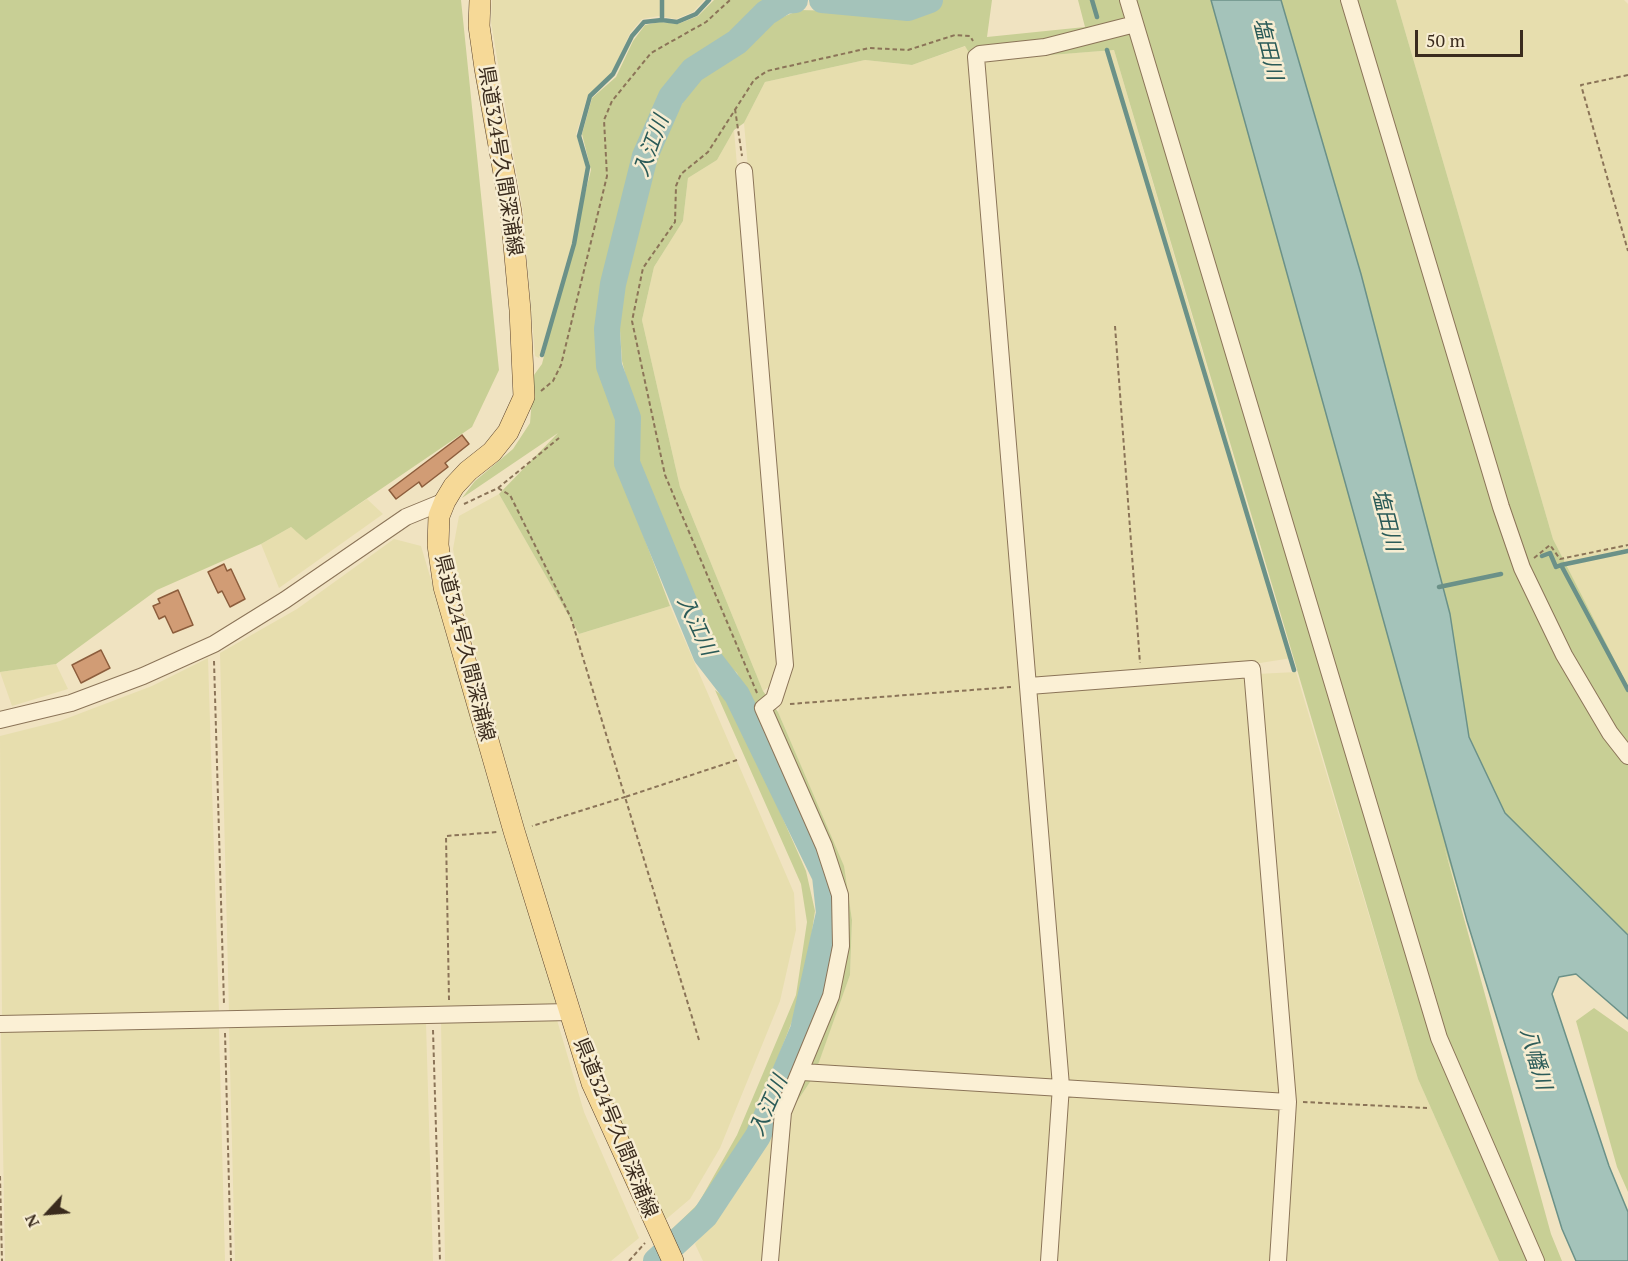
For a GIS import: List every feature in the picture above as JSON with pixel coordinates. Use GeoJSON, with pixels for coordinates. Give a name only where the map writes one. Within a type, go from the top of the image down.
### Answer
{"type":"FeatureCollection","features":[{"type":"Feature","properties":{"kind":"main road","name":"県道324号久間深浦線"},"geometry":{"type":"LineString","coordinates":[[480,0],[479,26],[485,68],[511,212],[520,310],[524,398],[508,432],[492,452],[461,478],[442,508],[438,545],[444,588],[514,831],[592,1083],[673,1261]]}},
{"type":"Feature","properties":{"kind":"street"},"geometry":{"type":"LineString","coordinates":[[1128,0],[1439,1038],[1536,1261]]}},
{"type":"Feature","properties":{"kind":"street"},"geometry":{"type":"LineString","coordinates":[[1349,0],[1497,496],[1522,568],[1564,655],[1610,733],[1628,756]]}},
{"type":"Feature","properties":{"kind":"street"},"geometry":{"type":"LineString","coordinates":[[1049,1261],[1061,1086],[976,57],[980,54],[1045,47],[1135,24]]}},
{"type":"Feature","properties":{"kind":"street"},"geometry":{"type":"LineString","coordinates":[[744,171],[785,665],[774,699],[763,708],[824,846],[840,895],[841,946],[831,996],[802,1072],[783,1112],[770,1261]]}},
{"type":"Feature","properties":{"kind":"street"},"geometry":{"type":"LineString","coordinates":[[0,720],[71,703],[142,676],[214,644],[285,600],[406,517],[442,508]]}},
{"type":"Feature","properties":{"kind":"street"},"geometry":{"type":"LineString","coordinates":[[1029,686],[1252,669],[1288,1102],[1278,1261]]}},
{"type":"Feature","properties":{"kind":"street"},"geometry":{"type":"LineString","coordinates":[[0,1024],[570,1012]]}},
{"type":"Feature","properties":{"kind":"street"},"geometry":{"type":"LineString","coordinates":[[802,1072],[1061,1086],[1288,1102]]}},
{"type":"Feature","properties":{"kind":"path"},"geometry":{"type":"LineString","coordinates":[[524,398],[536,395],[553,381],[561,364],[607,176],[604,120],[612,101],[651,53],[706,22],[730,0]]}},
{"type":"Feature","properties":{"kind":"path"},"geometry":{"type":"LineString","coordinates":[[763,708],[665,475],[632,321],[643,268],[675,222],[676,186],[681,174],[708,152],[754,80],[766,70],[869,48],[908,50],[955,35],[970,36],[980,54]]}},
{"type":"Feature","properties":{"kind":"path"},"geometry":{"type":"LineString","coordinates":[[1628,75],[1581,85],[1628,251]]}},
{"type":"Feature","properties":{"kind":"path"},"geometry":{"type":"LineString","coordinates":[[735,109],[744,171]]}},
{"type":"Feature","properties":{"kind":"path"},"geometry":{"type":"LineString","coordinates":[[1115,326],[1142,677]]}},
{"type":"Feature","properties":{"kind":"path"},"geometry":{"type":"LineString","coordinates":[[442,508],[498,488],[559,438]]}},
{"type":"Feature","properties":{"kind":"path"},"geometry":{"type":"LineString","coordinates":[[498,488],[510,495],[571,618],[699,1041]]}},
{"type":"Feature","properties":{"kind":"path"},"geometry":{"type":"LineString","coordinates":[[1522,568],[1550,545],[1560,559],[1628,545]]}},
{"type":"Feature","properties":{"kind":"path"},"geometry":{"type":"LineString","coordinates":[[214,644],[231,1261]]}},
{"type":"Feature","properties":{"kind":"path"},"geometry":{"type":"LineString","coordinates":[[789,704],[1029,686]]}},
{"type":"Feature","properties":{"kind":"path"},"geometry":{"type":"LineString","coordinates":[[440,1261],[441,1015],[446,836],[514,831],[737,760]]}},
{"type":"Feature","properties":{"kind":"path"},"geometry":{"type":"LineString","coordinates":[[1288,1102],[1427,1108]]}},
{"type":"Feature","properties":{"kind":"path"},"geometry":{"type":"LineString","coordinates":[[0,1176],[2,1261]]}},
{"type":"Feature","properties":{"kind":"path"},"geometry":{"type":"LineString","coordinates":[[629,1261],[657,1230]]}},
{"type":"Feature","properties":{"kind":"shaded area"},"geometry":{"type":"Polygon","coordinates":[[[492,0],[704,0],[693,12],[676,19],[659,16],[642,19],[630,33],[612,73],[588,95],[576,134],[586,167],[572,243],[539,358],[535,356],[523,211],[491,22],[492,0]]]}},
{"type":"Feature","properties":{"kind":"shaded area"},"geometry":{"type":"Polygon","coordinates":[[[1396,0],[1624,0],[1628,4],[1628,686],[1553,539],[1396,0]]]}},
{"type":"Feature","properties":{"kind":"shaded area"},"geometry":{"type":"Polygon","coordinates":[[[966,46],[974,61],[1055,1081],[817,1066],[850,975],[852,920],[843,866],[778,712],[792,663],[744,123],[765,82],[865,60],[912,65],[966,46]]]}},
{"type":"Feature","properties":{"kind":"shaded area"},"geometry":{"type":"Polygon","coordinates":[[[1114,50],[1292,658],[1247,665],[1283,1096],[1066,1082],[982,60],[1114,50]]]}},
{"type":"Feature","properties":{"kind":"shaded area"},"geometry":{"type":"Polygon","coordinates":[[[734,130],[779,665],[773,684],[763,691],[680,487],[642,320],[654,267],[683,221],[688,178],[717,160],[734,130]]]}},
{"type":"Feature","properties":{"kind":"shaded area"},"geometry":{"type":"Polygon","coordinates":[[[499,494],[579,634],[670,606],[794,893],[796,930],[780,1001],[720,1148],[690,1199],[664,1221],[616,1116],[520,822],[466,616],[453,549],[459,516],[499,494]]]}},
{"type":"Feature","properties":{"kind":"shaded area"},"geometry":{"type":"Polygon","coordinates":[[[367,499],[383,514],[279,588],[261,544],[291,527],[306,539],[367,499]]]}},
{"type":"Feature","properties":{"kind":"shaded area"},"geometry":{"type":"Polygon","coordinates":[[[394,539],[421,546],[558,1006],[229,1013],[220,653],[297,609],[394,539]]]}},
{"type":"Feature","properties":{"kind":"shaded area"},"geometry":{"type":"Polygon","coordinates":[[[208,658],[219,1013],[2,1018],[0,736],[60,721],[152,686],[208,658]]]}},
{"type":"Feature","properties":{"kind":"shaded area"},"geometry":{"type":"Polygon","coordinates":[[[56,664],[68,689],[12,706],[0,672],[56,664]]]}},
{"type":"Feature","properties":{"kind":"shaded area"},"geometry":{"type":"Polygon","coordinates":[[[1296,672],[1418,1079],[1499,1261],[1282,1261],[1291,1104],[1257,674],[1296,672]]]}},
{"type":"Feature","properties":{"kind":"shaded area"},"geometry":{"type":"Polygon","coordinates":[[[441,1020],[557,1020],[584,1112],[639,1238],[611,1261],[445,1261],[441,1020]]]}},
{"type":"Feature","properties":{"kind":"shaded area"},"geometry":{"type":"Polygon","coordinates":[[[426,1023],[433,1261],[235,1261],[229,1027],[426,1023]]]}},
{"type":"Feature","properties":{"kind":"shaded area"},"geometry":{"type":"Polygon","coordinates":[[[219,1028],[225,1261],[5,1261],[1,1031],[219,1028]]]}},
{"type":"Feature","properties":{"kind":"shaded area"},"geometry":{"type":"Polygon","coordinates":[[[814,1076],[1055,1092],[1044,1261],[778,1261],[788,1115],[814,1076]]]}},
{"type":"Feature","properties":{"kind":"shaded area"},"geometry":{"type":"Polygon","coordinates":[[[1066,1092],[1284,1104],[1274,1261],[1054,1261],[1066,1092]]]}},
{"type":"Feature","properties":{"kind":"shaded area"},"geometry":{"type":"Polygon","coordinates":[[[775,1121],[765,1261],[703,1261],[695,1244],[730,1202],[775,1121]]]}},
{"type":"Feature","properties":{"kind":"green space"},"geometry":{"type":"Polygon","coordinates":[[[0,0],[461,0],[499,370],[472,427],[306,540],[291,527],[261,544],[157,590],[56,664],[0,672],[0,0]]]}},
{"type":"Feature","properties":{"kind":"green space"},"geometry":{"type":"Polygon","coordinates":[[[714,0],[778,0],[767,6],[683,72],[644,129],[596,340],[614,396],[617,454],[633,508],[670,606],[579,634],[499,494],[558,433],[462,498],[475,481],[513,449],[530,423],[534,375],[542,364],[591,170],[582,134],[592,98],[616,77],[633,41],[645,25],[660,22],[678,24],[698,16],[714,0]]]}},
{"type":"Feature","properties":{"kind":"green space"},"geometry":{"type":"Polygon","coordinates":[[[943,0],[992,0],[987,37],[1085,27],[1078,0],[1230,0],[1576,1261],[1562,1229],[1444,846],[1551,1234],[1562,1261],[1499,1261],[1418,1079],[1114,50],[974,61],[965,46],[912,65],[865,60],[765,82],[744,123],[734,130],[717,160],[688,178],[683,221],[654,267],[642,320],[680,487],[763,691],[778,712],[844,866],[852,920],[850,975],[814,1076],[788,1115],[822,1000],[833,915],[827,875],[737,673],[708,647],[649,511],[631,448],[637,420],[622,361],[619,315],[627,261],[657,145],[694,84],[739,52],[773,21],[800,10],[917,13],[943,0]]]}},
{"type":"Feature","properties":{"kind":"green space"},"geometry":{"type":"Polygon","coordinates":[[[1261,0],[1396,0],[1553,539],[1628,686],[1628,957],[1482,839],[1261,0]]]}},
{"type":"Feature","properties":{"kind":"green space"},"geometry":{"type":"Polygon","coordinates":[[[715,690],[732,703],[806,871],[815,911],[803,993],[750,1130],[702,1211],[669,1232],[698,1204],[737,1135],[796,995],[807,922],[801,884],[715,690]]]}},
{"type":"Feature","properties":{"kind":"green space"},"geometry":{"type":"Polygon","coordinates":[[[1594,1008],[1628,1032],[1628,1192],[1617,1167],[1576,1021],[1594,1008]]]}},
{"type":"Feature","properties":{"kind":"water"},"geometry":{"type":"Polygon","coordinates":[[[1211,0],[1281,0],[1361,274],[1450,614],[1469,737],[1505,813],[1628,935],[1628,1019],[1576,974],[1559,977],[1552,994],[1609,1166],[1628,1212],[1628,1261],[1576,1261],[1562,1229],[1467,921],[1211,0]]]}},
{"type":"Feature","properties":{"kind":"building"},"geometry":{"type":"Polygon","coordinates":[[[462,435],[469,444],[445,463],[448,467],[422,487],[419,482],[396,499],[389,490],[462,435]]]}},
{"type":"Feature","properties":{"kind":"building"},"geometry":{"type":"Polygon","coordinates":[[[224,564],[227,571],[231,569],[245,599],[230,607],[222,591],[218,593],[208,572],[224,564]]]}},
{"type":"Feature","properties":{"kind":"building"},"geometry":{"type":"Polygon","coordinates":[[[178,590],[193,625],[173,633],[165,616],[159,619],[153,606],[160,603],[158,599],[178,590]]]}},
{"type":"Feature","properties":{"kind":"building"},"geometry":{"type":"Polygon","coordinates":[[[101,650],[110,668],[81,683],[72,665],[101,650]]]}},
{"type":"Feature","properties":{"kind":"waterway"},"geometry":{"type":"LineString","coordinates":[[662,0],[662,20]]}},
{"type":"Feature","properties":{"kind":"waterway"},"geometry":{"type":"LineString","coordinates":[[542,355],[574,244],[588,167],[579,136],[590,96],[613,74],[632,36],[644,22],[662,20],[677,22],[696,14],[709,0]]}},
{"type":"Feature","properties":{"kind":"waterway","name":"入江川"},"geometry":{"type":"LineString","coordinates":[[656,1261],[705,1216],[758,1136],[803,1030],[829,913],[825,876],[737,695],[706,655],[627,463],[628,418],[609,366],[607,329],[613,284],[645,156],[671,97],[693,70],[737,42],[766,13],[785,1],[795,0]]}},
{"type":"Feature","properties":{"kind":"waterway","name":"入江川"},"geometry":{"type":"LineString","coordinates":[[822,0],[908,8],[930,0]]}},
{"type":"Feature","properties":{"kind":"waterway"},"geometry":{"type":"LineString","coordinates":[[1092,0],[1097,17]]}},
{"type":"Feature","properties":{"kind":"waterway"},"geometry":{"type":"LineString","coordinates":[[1107,50],[1294,670]]}},
{"type":"Feature","properties":{"kind":"waterway"},"geometry":{"type":"LineString","coordinates":[[1561,565],[1628,551]]}},
{"type":"Feature","properties":{"kind":"waterway"},"geometry":{"type":"LineString","coordinates":[[1542,556],[1550,553],[1556,567],[1561,565],[1628,690]]}},
{"type":"Feature","properties":{"kind":"waterway"},"geometry":{"type":"LineString","coordinates":[[1439,587],[1501,574]]}},
{"type":"Feature","properties":{"kind":"water label","name":"塩田川"},"geometry":{"type":"Point","coordinates":[1267,49]}},
{"type":"Feature","properties":{"kind":"water label","name":"塩田川"},"geometry":{"type":"Point","coordinates":[1386,520]}},
{"type":"Feature","properties":{"kind":"water label","name":"八幡川"},"geometry":{"type":"Point","coordinates":[1535,1059]}}]}
